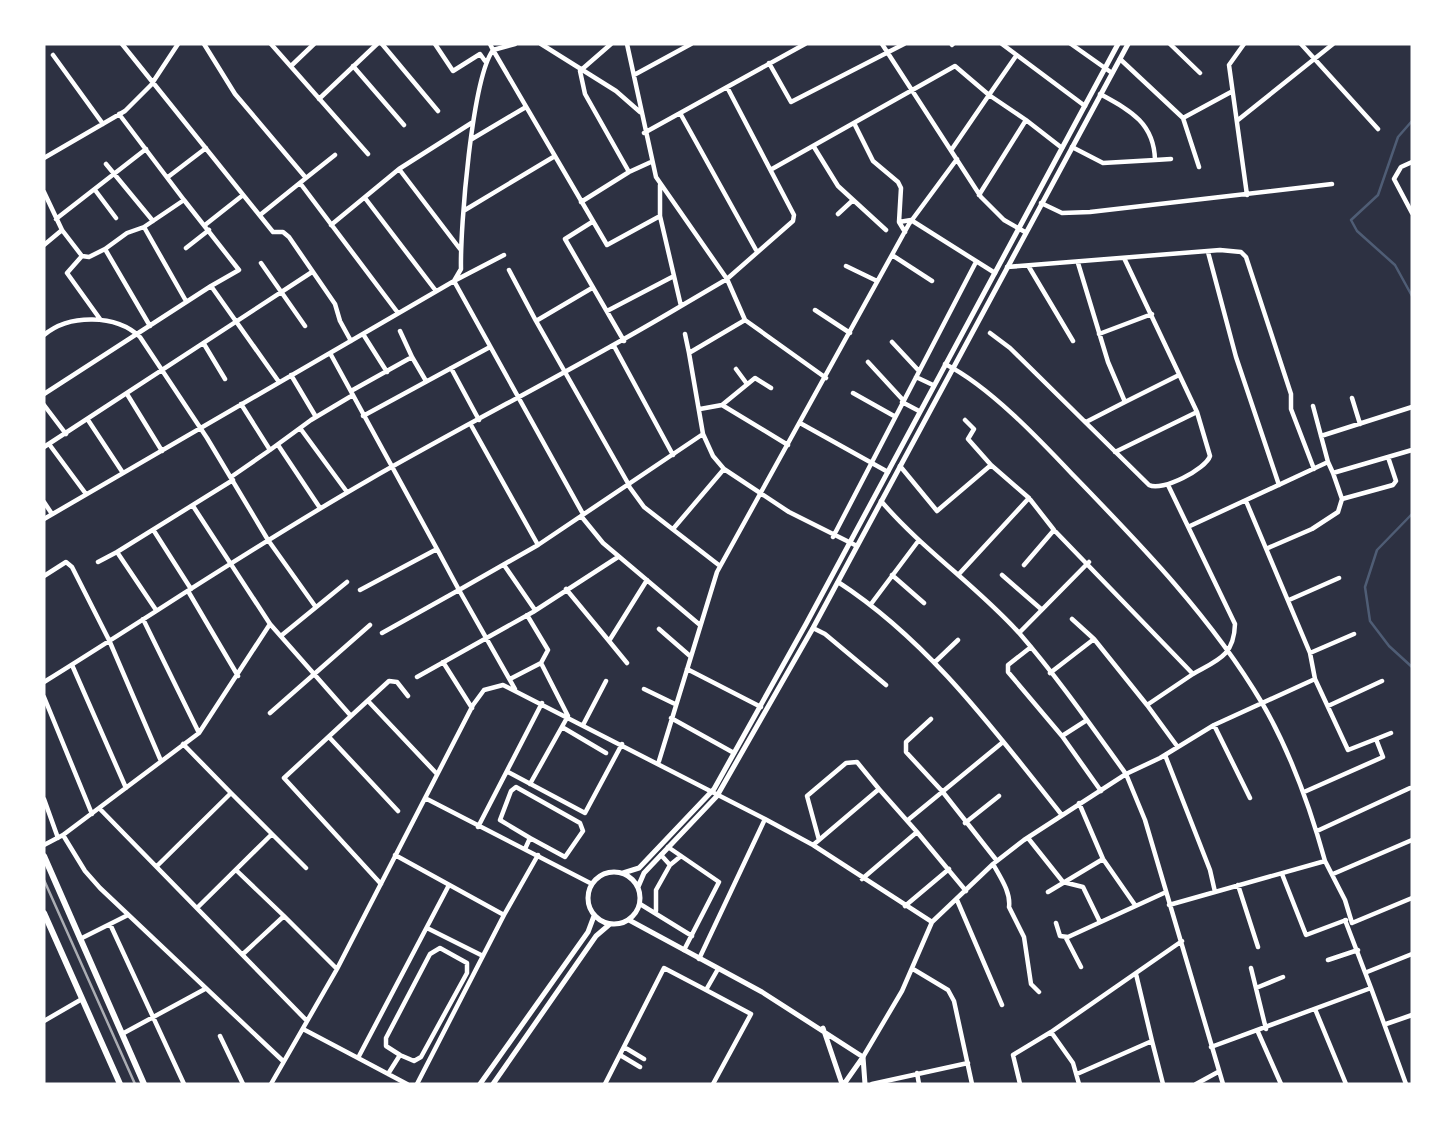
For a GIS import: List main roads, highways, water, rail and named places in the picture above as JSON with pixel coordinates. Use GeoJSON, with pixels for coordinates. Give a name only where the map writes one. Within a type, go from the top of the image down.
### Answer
{"type":"FeatureCollection","features":[{"type":"Feature","properties":{"kind":"main road"},"geometry":{"type":"LineString","coordinates":[[44,856],[144,1084]]}},
{"type":"Feature","properties":{"kind":"main road"},"geometry":{"type":"LineString","coordinates":[[44,913],[120,1084]]}},
{"type":"Feature","properties":{"kind":"waterway"},"geometry":{"type":"LineString","coordinates":[[1412,121],[1398,137],[1378,195],[1351,220],[1357,231],[1395,265],[1412,296]]}},
{"type":"Feature","properties":{"kind":"waterway"},"geometry":{"type":"LineString","coordinates":[[1412,514],[1377,550],[1365,587],[1370,621],[1389,646],[1412,667]]}},
{"type":"Feature","properties":{"kind":"railway"},"geometry":{"type":"LineString","coordinates":[[44,880],[135,1084]]}}]}
